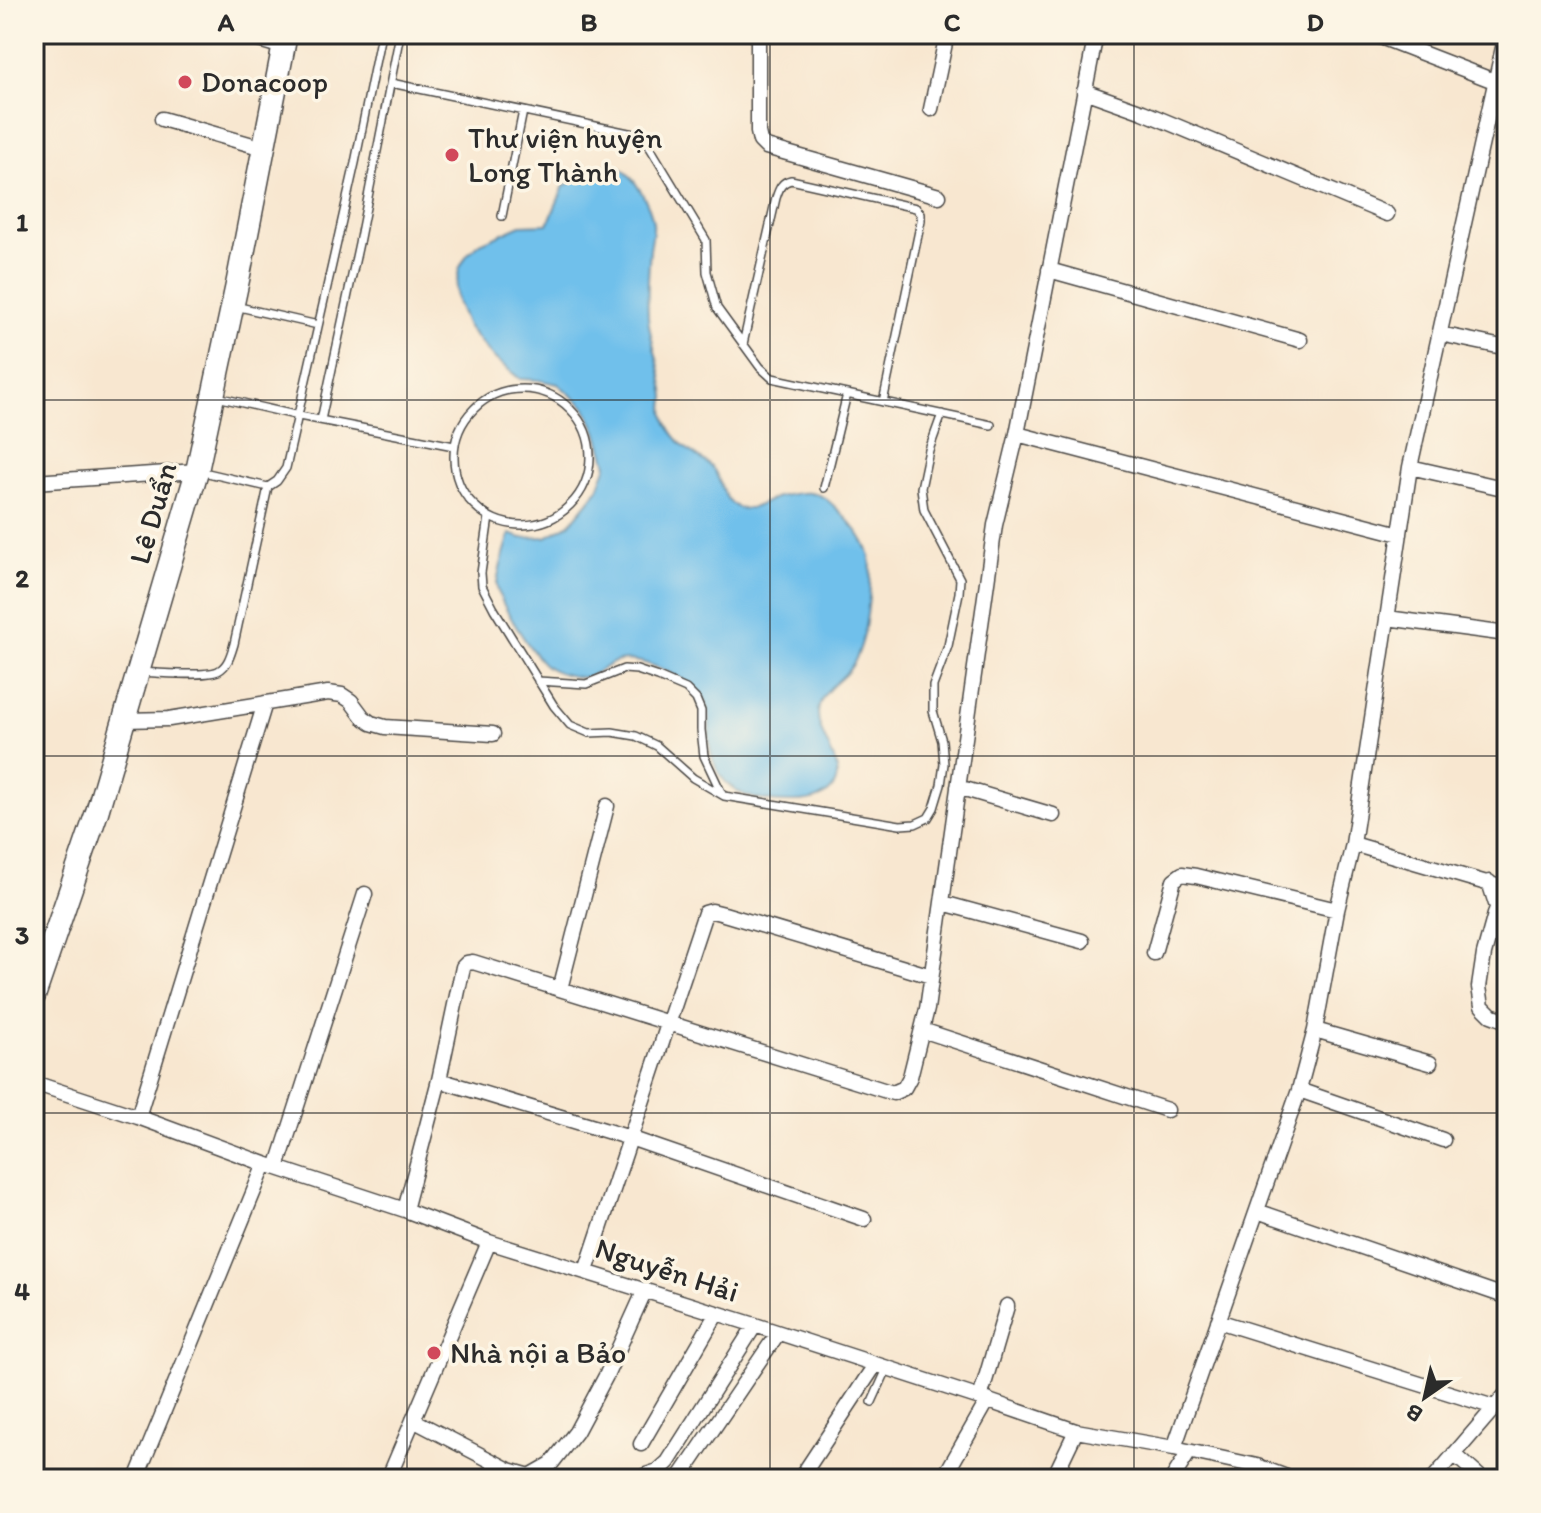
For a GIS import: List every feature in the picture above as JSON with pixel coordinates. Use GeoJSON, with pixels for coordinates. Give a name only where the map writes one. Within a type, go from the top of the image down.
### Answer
{"type":"FeatureCollection","features":[{"type":"Feature","properties":{"kind":"main road","name":"Lê Duẩn"},"geometry":{"type":"LineString","coordinates":[[34,996],[97,812],[197,471],[233,306],[284,41]]}},
{"type":"Feature","properties":{"kind":"street"},"geometry":{"type":"LineString","coordinates":[[238,34],[284,41]]}},
{"type":"Feature","properties":{"kind":"street"},"geometry":{"type":"LineString","coordinates":[[758,34],[758,132],[760,141],[766,147],[939,196]]}},
{"type":"Feature","properties":{"kind":"street"},"geometry":{"type":"LineString","coordinates":[[931,109],[947,34]]}},
{"type":"Feature","properties":{"kind":"street"},"geometry":{"type":"LineString","coordinates":[[405,1210],[439,1080],[463,967],[467,963],[473,962],[893,1093],[904,1088],[910,1077],[927,1009],[995,525],[1017,434],[1096,34]]}},
{"type":"Feature","properties":{"kind":"street"},"geometry":{"type":"LineString","coordinates":[[1373,34],[1494,81]]}},
{"type":"Feature","properties":{"kind":"street"},"geometry":{"type":"LineString","coordinates":[[1172,1479],[1218,1321],[1299,1090],[1315,1030],[1337,910],[1353,844],[1410,467],[1506,34]]}},
{"type":"Feature","properties":{"kind":"street"},"geometry":{"type":"LineString","coordinates":[[1084,91],[1143,112],[1387,214]]}},
{"type":"Feature","properties":{"kind":"street"},"geometry":{"type":"LineString","coordinates":[[162,119],[263,148]]}},
{"type":"Feature","properties":{"kind":"street"},"geometry":{"type":"LineString","coordinates":[[1049,270],[1300,340]]}},
{"type":"Feature","properties":{"kind":"street"},"geometry":{"type":"LineString","coordinates":[[1440,334],[1507,348]]}},
{"type":"Feature","properties":{"kind":"street"},"geometry":{"type":"LineString","coordinates":[[1017,434],[1400,534]]}},
{"type":"Feature","properties":{"kind":"street"},"geometry":{"type":"LineString","coordinates":[[1410,467],[1507,489]]}},
{"type":"Feature","properties":{"kind":"street"},"geometry":{"type":"LineString","coordinates":[[34,482],[197,471]]}},
{"type":"Feature","properties":{"kind":"street"},"geometry":{"type":"LineString","coordinates":[[1387,618],[1507,634]]}},
{"type":"Feature","properties":{"kind":"street"},"geometry":{"type":"LineString","coordinates":[[124,720],[169,719],[328,693],[342,695],[371,723],[385,727],[493,734]]}},
{"type":"Feature","properties":{"kind":"street"},"geometry":{"type":"LineString","coordinates":[[138,1117],[265,703]]}},
{"type":"Feature","properties":{"kind":"street"},"geometry":{"type":"LineString","coordinates":[[958,787],[1053,815]]}},
{"type":"Feature","properties":{"kind":"street"},"geometry":{"type":"LineString","coordinates":[[560,989],[607,806]]}},
{"type":"Feature","properties":{"kind":"street"},"geometry":{"type":"LineString","coordinates":[[1353,844],[1507,889]]}},
{"type":"Feature","properties":{"kind":"street"},"geometry":{"type":"LineString","coordinates":[[1154,953],[1174,880],[1182,874],[1337,910]]}},
{"type":"Feature","properties":{"kind":"street"},"geometry":{"type":"LineString","coordinates":[[1489,882],[1497,907],[1479,987],[1482,1006],[1491,1015],[1507,1021]]}},
{"type":"Feature","properties":{"kind":"street"},"geometry":{"type":"LineString","coordinates":[[136,1479],[271,1166],[365,894]]}},
{"type":"Feature","properties":{"kind":"street"},"geometry":{"type":"LineString","coordinates":[[943,903],[1082,941]]}},
{"type":"Feature","properties":{"kind":"street"},"geometry":{"type":"LineString","coordinates":[[586,1271],[705,913],[724,914],[931,976]]}},
{"type":"Feature","properties":{"kind":"street"},"geometry":{"type":"LineString","coordinates":[[922,1030],[1167,1110]]}},
{"type":"Feature","properties":{"kind":"street"},"geometry":{"type":"LineString","coordinates":[[1315,1030],[1430,1063]]}},
{"type":"Feature","properties":{"kind":"street"},"geometry":{"type":"LineString","coordinates":[[439,1080],[630,1138],[864,1219]]}},
{"type":"Feature","properties":{"kind":"street","name":"Nguyễn Hải"},"geometry":{"type":"LineString","coordinates":[[34,1083],[405,1210],[489,1242],[755,1325],[1076,1431],[1257,1466],[1292,1479]]}},
{"type":"Feature","properties":{"kind":"street"},"geometry":{"type":"LineString","coordinates":[[1299,1090],[1443,1140]]}},
{"type":"Feature","properties":{"kind":"street"},"geometry":{"type":"LineString","coordinates":[[1257,1211],[1507,1297]]}},
{"type":"Feature","properties":{"kind":"street"},"geometry":{"type":"LineString","coordinates":[[388,1479],[489,1242]]}},
{"type":"Feature","properties":{"kind":"street"},"geometry":{"type":"LineString","coordinates":[[413,1420],[509,1470],[530,1476],[551,1464],[576,1432],[607,1374],[645,1290]]}},
{"type":"Feature","properties":{"kind":"street"},"geometry":{"type":"LineString","coordinates":[[943,1479],[984,1399],[1007,1306]]}},
{"type":"Feature","properties":{"kind":"street"},"geometry":{"type":"LineString","coordinates":[[641,1444],[717,1313]]}},
{"type":"Feature","properties":{"kind":"street"},"geometry":{"type":"LineString","coordinates":[[1218,1321],[1494,1407]]}},
{"type":"Feature","properties":{"kind":"street"},"geometry":{"type":"LineString","coordinates":[[640,1479],[658,1471],[668,1462],[755,1325]]}},
{"type":"Feature","properties":{"kind":"street"},"geometry":{"type":"LineString","coordinates":[[679,1479],[778,1333]]}},
{"type":"Feature","properties":{"kind":"street"},"geometry":{"type":"LineString","coordinates":[[800,1479],[881,1367]]}},
{"type":"Feature","properties":{"kind":"street"},"geometry":{"type":"LineString","coordinates":[[1433,1479],[1507,1393]]}},
{"type":"Feature","properties":{"kind":"street"},"geometry":{"type":"LineString","coordinates":[[1053,1479],[1076,1431]]}},
{"type":"Feature","properties":{"kind":"street"},"geometry":{"type":"LineString","coordinates":[[1454,1454],[1482,1479]]}},
{"type":"Feature","properties":{"kind":"lane"},"geometry":{"type":"LineString","coordinates":[[139,672],[207,673],[219,670],[227,663],[234,644],[268,487],[277,481],[286,468],[299,416],[381,34]]}},
{"type":"Feature","properties":{"kind":"lane"},"geometry":{"type":"LineString","coordinates":[[321,420],[400,34]]}},
{"type":"Feature","properties":{"kind":"lane"},"geometry":{"type":"LineString","coordinates":[[391,83],[643,136],[706,240],[707,272],[717,308],[760,367],[772,378],[991,425]]}},
{"type":"Feature","properties":{"kind":"lane"},"geometry":{"type":"LineString","coordinates":[[502,216],[523,111]]}},
{"type":"Feature","properties":{"kind":"lane"},"geometry":{"type":"LineString","coordinates":[[355,163],[374,167]]}},
{"type":"Feature","properties":{"kind":"lane"},"geometry":{"type":"LineString","coordinates":[[743,344],[776,198],[786,181],[916,208],[921,214],[921,221],[883,402]]}},
{"type":"Feature","properties":{"kind":"lane"},"geometry":{"type":"LineString","coordinates":[[233,306],[318,325]]}},
{"type":"Feature","properties":{"kind":"lane"},"geometry":{"type":"LineString","coordinates":[[517,388],[540,390],[562,400],[578,417],[588,438],[591,460],[586,483],[574,503],[556,517],[534,525],[511,525],[489,517],[472,504],[460,487],[454,467],[454,446],[461,424],[475,406],[495,393],[517,388]]}},
{"type":"Feature","properties":{"kind":"lane"},"geometry":{"type":"LineString","coordinates":[[824,488],[847,394]]}},
{"type":"Feature","properties":{"kind":"lane"},"geometry":{"type":"LineString","coordinates":[[213,397],[454,446]]}},
{"type":"Feature","properties":{"kind":"lane"},"geometry":{"type":"LineString","coordinates":[[489,517],[482,586],[538,681],[570,725],[589,733],[612,732],[636,736],[657,746],[693,778],[724,796],[900,825],[915,824],[928,818],[941,785],[944,764],[942,741],[933,711],[933,686],[948,646],[960,579],[924,510],[921,488],[929,450],[942,414]]}},
{"type":"Feature","properties":{"kind":"lane"},"geometry":{"type":"LineString","coordinates":[[197,471],[268,487]]}},
{"type":"Feature","properties":{"kind":"lane"},"geometry":{"type":"LineString","coordinates":[[538,681],[586,684],[624,669],[648,673],[686,689],[696,699],[701,711],[704,756],[724,796]]}},
{"type":"Feature","properties":{"kind":"lane"},"geometry":{"type":"LineString","coordinates":[[872,1402],[881,1367]]}},
{"type":"Feature","properties":{"kind":"water"},"geometry":{"type":"Polygon","coordinates":[[[604,166],[618,167],[630,176],[641,191],[652,216],[648,317],[665,393],[664,414],[673,434],[714,470],[729,502],[748,509],[785,495],[819,495],[852,525],[869,554],[870,593],[860,649],[851,667],[827,691],[819,707],[820,727],[833,756],[837,775],[832,789],[818,799],[777,802],[736,790],[726,782],[712,756],[708,710],[705,701],[692,686],[657,667],[639,662],[615,662],[585,677],[570,676],[550,668],[525,641],[499,594],[498,575],[510,534],[521,538],[546,537],[570,524],[597,491],[607,465],[597,431],[585,407],[558,384],[520,379],[492,356],[467,326],[457,301],[459,269],[467,255],[480,243],[521,225],[548,224],[564,186],[604,166]]]}},
{"type":"Feature","properties":{"kind":"place","name":"Donacoop"},"geometry":{"type":"Point","coordinates":[185,82]}},
{"type":"Feature","properties":{"kind":"place","name":"Thư viện huyện Long Thành"},"geometry":{"type":"Point","coordinates":[452,155]}},
{"type":"Feature","properties":{"kind":"place","name":"Nhà nội a Bảo"},"geometry":{"type":"Point","coordinates":[434,1353]}}]}
